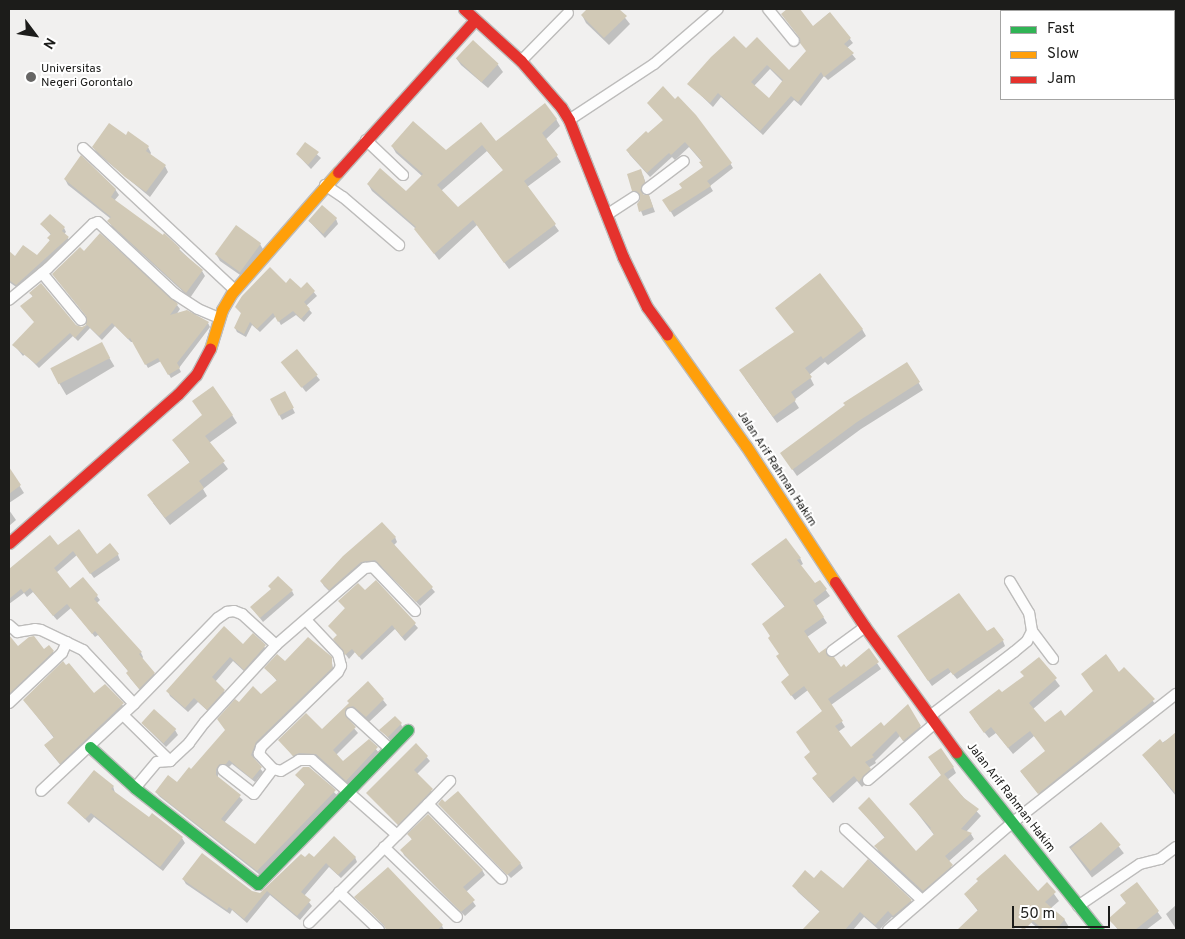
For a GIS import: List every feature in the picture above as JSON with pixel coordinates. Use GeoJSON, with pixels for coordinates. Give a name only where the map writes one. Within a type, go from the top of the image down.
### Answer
{"type":"FeatureCollection","features":[{"type":"Feature","properties":{"kind":"street","name":"Jalan Arif Rahman Hakim"},"geometry":{"type":"LineString","coordinates":[[464,9],[522,61],[541,82],[569,120],[608,214],[623,257],[647,307],[746,446],[865,627],[932,720],[1098,930]]}},
{"type":"Feature","properties":{"kind":"street"},"geometry":{"type":"LineString","coordinates":[[569,120],[654,64],[718,9]]}},
{"type":"Feature","properties":{"kind":"street"},"geometry":{"type":"LineString","coordinates":[[768,9],[794,41]]}},
{"type":"Feature","properties":{"kind":"street"},"geometry":{"type":"LineString","coordinates":[[522,61],[568,14]]}},
{"type":"Feature","properties":{"kind":"street"},"geometry":{"type":"LineString","coordinates":[[9,542],[178,394],[196,375],[208,353],[219,318],[235,290],[325,185],[475,20]]}},
{"type":"Feature","properties":{"kind":"street"},"geometry":{"type":"LineString","coordinates":[[366,140],[403,175]]}},
{"type":"Feature","properties":{"kind":"street"},"geometry":{"type":"LineString","coordinates":[[83,148],[235,290]]}},
{"type":"Feature","properties":{"kind":"street"},"geometry":{"type":"LineString","coordinates":[[647,189],[684,161]]}},
{"type":"Feature","properties":{"kind":"street"},"geometry":{"type":"LineString","coordinates":[[325,185],[343,197],[399,245]]}},
{"type":"Feature","properties":{"kind":"street"},"geometry":{"type":"LineString","coordinates":[[608,214],[634,196]]}},
{"type":"Feature","properties":{"kind":"street"},"geometry":{"type":"LineString","coordinates":[[9,300],[93,224],[98,222],[175,294],[192,306],[219,318]]}},
{"type":"Feature","properties":{"kind":"street"},"geometry":{"type":"LineString","coordinates":[[42,272],[81,320]]}},
{"type":"Feature","properties":{"kind":"street"},"geometry":{"type":"LineString","coordinates":[[135,788],[157,762],[170,761],[190,743],[205,722],[276,645],[369,566],[373,567],[415,611]]}},
{"type":"Feature","properties":{"kind":"street"},"geometry":{"type":"LineString","coordinates":[[1010,581],[1030,613],[1032,631],[1053,659]]}},
{"type":"Feature","properties":{"kind":"street"},"geometry":{"type":"LineString","coordinates":[[41,790],[90,747],[226,612],[234,610],[242,614],[276,645]]}},
{"type":"Feature","properties":{"kind":"street"},"geometry":{"type":"LineString","coordinates":[[306,620],[338,654],[341,666],[338,672],[261,748],[259,754],[273,769],[284,770],[299,760],[306,758],[319,765],[396,835]]}},
{"type":"Feature","properties":{"kind":"street"},"geometry":{"type":"LineString","coordinates":[[9,625],[17,632],[35,629],[67,642],[87,654],[134,704]]}},
{"type":"Feature","properties":{"kind":"street"},"geometry":{"type":"LineString","coordinates":[[832,651],[865,627]]}},
{"type":"Feature","properties":{"kind":"street"},"geometry":{"type":"LineString","coordinates":[[868,780],[932,720],[1027,641],[1032,631]]}},
{"type":"Feature","properties":{"kind":"street"},"geometry":{"type":"LineString","coordinates":[[9,703],[62,653],[67,642]]}},
{"type":"Feature","properties":{"kind":"street"},"geometry":{"type":"LineString","coordinates":[[896,928],[922,900],[1012,823],[1176,694]]}},
{"type":"Feature","properties":{"kind":"street"},"geometry":{"type":"LineString","coordinates":[[351,712],[390,749]]}},
{"type":"Feature","properties":{"kind":"street"},"geometry":{"type":"LineString","coordinates":[[123,715],[170,761]]}},
{"type":"Feature","properties":{"kind":"street"},"geometry":{"type":"LineString","coordinates":[[90,747],[135,788],[256,885],[408,730]]}},
{"type":"Feature","properties":{"kind":"street"},"geometry":{"type":"LineString","coordinates":[[223,770],[254,794],[273,769]]}},
{"type":"Feature","properties":{"kind":"street"},"geometry":{"type":"LineString","coordinates":[[309,923],[450,781]]}},
{"type":"Feature","properties":{"kind":"street"},"geometry":{"type":"LineString","coordinates":[[428,804],[502,878]]}},
{"type":"Feature","properties":{"kind":"street"},"geometry":{"type":"LineString","coordinates":[[846,829],[922,900]]}},
{"type":"Feature","properties":{"kind":"street"},"geometry":{"type":"LineString","coordinates":[[384,847],[457,917]]}},
{"type":"Feature","properties":{"kind":"street"},"geometry":{"type":"LineString","coordinates":[[1078,906],[1140,864],[1160,858],[1176,847]]}},
{"type":"Feature","properties":{"kind":"street"},"geometry":{"type":"LineString","coordinates":[[339,892],[379,930]]}},
{"type":"Feature","properties":{"kind":"building"},"geometry":{"type":"Polygon","coordinates":[[[587,9],[619,9],[627,16],[604,38],[581,15],[587,9]]]}},
{"type":"Feature","properties":{"kind":"building"},"geometry":{"type":"Polygon","coordinates":[[[787,9],[800,9],[813,26],[830,12],[851,38],[844,44],[854,53],[824,77],[821,72],[798,102],[791,96],[760,131],[718,93],[710,103],[687,84],[711,57],[734,36],[746,48],[757,37],[789,70],[806,51],[800,43],[799,37],[781,14],[787,9]],[[767,65],[751,82],[769,98],[783,80],[767,65]]]}},
{"type":"Feature","properties":{"kind":"building"},"geometry":{"type":"Polygon","coordinates":[[[473,40],[499,64],[482,82],[456,58],[473,40]]]}},
{"type":"Feature","properties":{"kind":"building"},"geometry":{"type":"Polygon","coordinates":[[[663,86],[675,99],[678,96],[696,115],[732,163],[707,181],[711,186],[670,212],[662,200],[682,188],[679,184],[703,167],[699,162],[702,161],[685,142],[671,155],[669,153],[647,173],[626,150],[646,131],[648,133],[663,120],[647,103],[663,86]]]}},
{"type":"Feature","properties":{"kind":"building"},"geometry":{"type":"Polygon","coordinates":[[[545,103],[557,119],[542,133],[558,155],[524,181],[556,224],[504,263],[473,220],[434,254],[414,229],[416,227],[367,184],[380,168],[406,191],[423,174],[391,146],[413,121],[446,150],[481,122],[496,141],[545,103]],[[482,145],[437,185],[458,207],[503,170],[482,145]]]}},
{"type":"Feature","properties":{"kind":"building"},"geometry":{"type":"Polygon","coordinates":[[[109,123],[126,135],[128,131],[149,146],[146,151],[166,165],[146,192],[125,177],[92,147],[109,123]]]}},
{"type":"Feature","properties":{"kind":"building"},"geometry":{"type":"Polygon","coordinates":[[[305,142],[319,152],[308,165],[296,154],[305,142]]]}},
{"type":"Feature","properties":{"kind":"building"},"geometry":{"type":"Polygon","coordinates":[[[81,155],[116,189],[111,197],[163,235],[164,233],[180,248],[179,250],[203,270],[186,293],[107,221],[111,217],[64,179],[81,155]]]}},
{"type":"Feature","properties":{"kind":"building"},"geometry":{"type":"Polygon","coordinates":[[[641,169],[645,182],[640,190],[644,195],[649,195],[653,207],[639,212],[637,204],[640,200],[640,194],[632,191],[627,174],[641,169]]]}},
{"type":"Feature","properties":{"kind":"building"},"geometry":{"type":"Polygon","coordinates":[[[322,205],[337,218],[323,234],[308,221],[322,205]]]}},
{"type":"Feature","properties":{"kind":"building"},"geometry":{"type":"Polygon","coordinates":[[[50,214],[65,227],[62,231],[69,237],[16,285],[9,280],[9,251],[15,256],[23,245],[37,255],[50,240],[47,238],[51,234],[40,224],[50,214]]]}},
{"type":"Feature","properties":{"kind":"building"},"geometry":{"type":"Polygon","coordinates":[[[236,225],[261,243],[240,272],[215,254],[236,225]]]}},
{"type":"Feature","properties":{"kind":"building"},"geometry":{"type":"Polygon","coordinates":[[[100,233],[178,304],[170,315],[187,310],[209,322],[177,363],[180,368],[168,375],[158,358],[145,365],[130,338],[128,339],[112,323],[99,336],[87,325],[75,338],[70,333],[36,364],[12,345],[34,322],[20,306],[33,296],[29,293],[41,283],[76,325],[82,327],[86,325],[86,316],[52,274],[80,247],[84,251],[100,233]]]}},
{"type":"Feature","properties":{"kind":"building"},"geometry":{"type":"Polygon","coordinates":[[[270,267],[286,283],[290,278],[301,288],[307,282],[315,291],[304,302],[310,309],[301,319],[293,311],[278,322],[273,313],[257,329],[250,322],[244,334],[234,328],[241,313],[235,307],[242,296],[270,267]]]}},
{"type":"Feature","properties":{"kind":"building"},"geometry":{"type":"Polygon","coordinates":[[[820,273],[863,329],[823,359],[821,356],[805,368],[812,377],[791,392],[796,400],[773,417],[739,370],[794,332],[775,308],[820,273]]]}},
{"type":"Feature","properties":{"kind":"building"},"geometry":{"type":"Polygon","coordinates":[[[102,342],[110,358],[58,384],[50,368],[102,342]]]}},
{"type":"Feature","properties":{"kind":"building"},"geometry":{"type":"Polygon","coordinates":[[[297,349],[318,375],[301,388],[281,362],[297,349]]]}},
{"type":"Feature","properties":{"kind":"building"},"geometry":{"type":"Polygon","coordinates":[[[907,362],[920,382],[857,422],[792,470],[780,453],[845,405],[843,403],[907,362]]]}},
{"type":"Feature","properties":{"kind":"building"},"geometry":{"type":"Polygon","coordinates":[[[213,386],[233,415],[205,436],[225,461],[199,481],[204,488],[165,518],[147,495],[190,462],[172,440],[202,415],[192,401],[213,386]]]}},
{"type":"Feature","properties":{"kind":"building"},"geometry":{"type":"Polygon","coordinates":[[[285,391],[294,408],[279,416],[270,399],[285,391]]]}},
{"type":"Feature","properties":{"kind":"building"},"geometry":{"type":"Polygon","coordinates":[[[9,467],[21,485],[9,494],[9,467]]]}},
{"type":"Feature","properties":{"kind":"building"},"geometry":{"type":"Polygon","coordinates":[[[382,522],[396,537],[391,541],[433,587],[416,602],[375,560],[361,562],[329,590],[320,581],[343,556],[382,522]]]}},
{"type":"Feature","properties":{"kind":"building"},"geometry":{"type":"Polygon","coordinates":[[[79,529],[97,554],[110,543],[119,554],[90,574],[73,551],[54,568],[70,588],[83,577],[98,595],[94,599],[142,652],[139,654],[155,673],[139,689],[126,673],[128,671],[95,631],[92,634],[67,604],[53,616],[30,588],[24,593],[21,589],[9,599],[9,569],[50,535],[58,545],[79,529]]]}},
{"type":"Feature","properties":{"kind":"building"},"geometry":{"type":"Polygon","coordinates":[[[786,538],[801,558],[797,560],[815,583],[820,580],[827,589],[813,600],[824,617],[804,631],[819,653],[826,648],[827,655],[834,657],[841,667],[844,664],[846,667],[869,648],[879,662],[828,699],[843,721],[835,726],[851,747],[881,722],[884,726],[908,704],[921,726],[903,741],[896,731],[872,755],[874,757],[865,762],[871,769],[859,782],[854,776],[829,798],[812,778],[817,774],[804,757],[810,752],[796,732],[822,711],[804,686],[791,696],[781,682],[789,675],[776,656],[779,654],[768,638],[770,636],[762,624],[785,606],[751,564],[786,538]]]}},
{"type":"Feature","properties":{"kind":"building"},"geometry":{"type":"Polygon","coordinates":[[[278,576],[293,590],[260,618],[250,607],[271,589],[268,586],[278,576]]]}},
{"type":"Feature","properties":{"kind":"building"},"geometry":{"type":"Polygon","coordinates":[[[376,580],[416,623],[402,637],[392,625],[359,657],[352,649],[345,655],[333,639],[337,635],[328,626],[345,608],[338,601],[358,583],[365,590],[376,580]]]}},
{"type":"Feature","properties":{"kind":"building"},"geometry":{"type":"Polygon","coordinates":[[[959,593],[987,631],[994,627],[1004,640],[953,675],[948,668],[928,681],[897,636],[959,593]]]}},
{"type":"Feature","properties":{"kind":"building"},"geometry":{"type":"Polygon","coordinates":[[[224,626],[243,644],[253,633],[266,645],[244,670],[230,657],[212,677],[225,690],[207,710],[194,698],[185,708],[166,691],[224,626]]]}},
{"type":"Feature","properties":{"kind":"building"},"geometry":{"type":"Polygon","coordinates":[[[9,635],[18,646],[29,637],[34,636],[44,649],[49,645],[54,651],[9,694],[9,635]]]}},
{"type":"Feature","properties":{"kind":"building"},"geometry":{"type":"Polygon","coordinates":[[[308,637],[332,657],[332,668],[256,742],[251,755],[262,767],[252,779],[229,760],[226,764],[220,764],[216,769],[216,775],[241,795],[221,819],[255,844],[305,784],[295,775],[303,767],[309,767],[336,790],[257,871],[155,792],[168,775],[177,782],[225,730],[217,719],[235,699],[239,702],[253,686],[261,694],[277,680],[264,668],[277,654],[285,661],[308,637]]]}},
{"type":"Feature","properties":{"kind":"building"},"geometry":{"type":"Polygon","coordinates":[[[1106,654],[1119,672],[1124,667],[1155,699],[1038,794],[1020,771],[1045,751],[1030,731],[1008,748],[991,727],[984,733],[969,712],[999,689],[1002,692],[1024,676],[1020,672],[1039,657],[1057,678],[1029,703],[1045,722],[1061,710],[1065,716],[1093,691],[1081,674],[1106,654]]]}},
{"type":"Feature","properties":{"kind":"building"},"geometry":{"type":"Polygon","coordinates":[[[63,661],[66,665],[69,663],[94,693],[105,684],[124,703],[60,764],[44,745],[54,737],[23,700],[63,661]]]}},
{"type":"Feature","properties":{"kind":"building"},"geometry":{"type":"Polygon","coordinates":[[[368,681],[384,699],[366,717],[353,706],[346,708],[345,715],[356,727],[333,750],[343,761],[369,739],[378,747],[346,781],[316,754],[299,753],[293,756],[278,740],[306,713],[322,729],[349,703],[347,701],[368,681]]]}},
{"type":"Feature","properties":{"kind":"building"},"geometry":{"type":"Polygon","coordinates":[[[154,709],[176,729],[164,743],[141,723],[154,709]]]}},
{"type":"Feature","properties":{"kind":"building"},"geometry":{"type":"Polygon","coordinates":[[[395,716],[402,723],[388,737],[379,730],[395,716]]]}},
{"type":"Feature","properties":{"kind":"building"},"geometry":{"type":"Polygon","coordinates":[[[1176,732],[1176,794],[1142,755],[1160,739],[1163,743],[1176,732]]]}},
{"type":"Feature","properties":{"kind":"building"},"geometry":{"type":"Polygon","coordinates":[[[416,743],[428,756],[414,770],[433,789],[398,825],[366,793],[416,743]]]}},
{"type":"Feature","properties":{"kind":"building"},"geometry":{"type":"Polygon","coordinates":[[[941,748],[954,767],[944,774],[964,798],[979,809],[961,829],[972,833],[945,856],[953,865],[923,891],[874,846],[885,837],[858,808],[869,797],[916,851],[934,834],[931,828],[909,804],[941,775],[928,757],[941,748]]]}},
{"type":"Feature","properties":{"kind":"building"},"geometry":{"type":"Polygon","coordinates":[[[94,770],[114,786],[111,789],[149,817],[152,813],[183,837],[160,867],[91,813],[85,819],[67,803],[94,770]]]}},
{"type":"Feature","properties":{"kind":"building"},"geometry":{"type":"Polygon","coordinates":[[[458,791],[521,863],[507,875],[438,804],[442,799],[445,802],[458,791]]]}},
{"type":"Feature","properties":{"kind":"building"},"geometry":{"type":"Polygon","coordinates":[[[428,814],[483,870],[463,887],[475,900],[461,912],[400,850],[412,839],[407,834],[428,814]]]}},
{"type":"Feature","properties":{"kind":"building"},"geometry":{"type":"Polygon","coordinates":[[[1101,822],[1121,845],[1090,871],[1071,848],[1101,822]]]}},
{"type":"Feature","properties":{"kind":"building"},"geometry":{"type":"Polygon","coordinates":[[[334,836],[356,857],[338,875],[326,863],[301,892],[311,900],[297,916],[267,891],[244,919],[229,907],[227,910],[182,879],[202,853],[252,891],[260,893],[301,854],[305,857],[309,853],[314,857],[334,836]]]}},
{"type":"Feature","properties":{"kind":"building"},"geometry":{"type":"Polygon","coordinates":[[[1005,854],[1038,891],[1047,882],[1056,892],[1045,902],[1065,919],[1056,930],[1044,930],[1033,921],[1024,930],[1017,926],[1011,930],[957,930],[978,910],[964,894],[978,881],[976,879],[1005,854]]]}},
{"type":"Feature","properties":{"kind":"building"},"geometry":{"type":"Polygon","coordinates":[[[868,859],[912,900],[893,916],[888,911],[875,925],[860,912],[845,930],[802,930],[820,911],[792,886],[805,870],[814,878],[821,870],[843,888],[868,859]]]}},
{"type":"Feature","properties":{"kind":"building"},"geometry":{"type":"Polygon","coordinates":[[[388,867],[443,925],[437,930],[386,930],[384,925],[354,897],[388,867]]]}},
{"type":"Feature","properties":{"kind":"building"},"geometry":{"type":"Polygon","coordinates":[[[1137,882],[1159,911],[1135,930],[1119,930],[1108,919],[1126,903],[1120,895],[1137,882]]]}},
{"type":"Feature","properties":{"kind":"traffic: fast"},"geometry":{"type":"LineString","coordinates":[[90,747],[135,788],[258,884],[408,730]]}},
{"type":"Feature","properties":{"kind":"traffic: fast"},"geometry":{"type":"LineString","coordinates":[[956,752],[1098,930]]}},
{"type":"Feature","properties":{"kind":"traffic: slow"},"geometry":{"type":"LineString","coordinates":[[210,349],[222,310],[232,293],[338,172]]}},
{"type":"Feature","properties":{"kind":"traffic: slow"},"geometry":{"type":"LineString","coordinates":[[667,335],[746,446],[835,582]]}},
{"type":"Feature","properties":{"kind":"traffic: jam"},"geometry":{"type":"LineString","coordinates":[[464,9],[521,61],[561,107],[569,120],[623,257],[647,307],[667,335]]}},
{"type":"Feature","properties":{"kind":"traffic: jam"},"geometry":{"type":"LineString","coordinates":[[338,172],[475,20]]}},
{"type":"Feature","properties":{"kind":"traffic: jam"},"geometry":{"type":"LineString","coordinates":[[9,543],[178,394],[196,375],[210,349]]}},
{"type":"Feature","properties":{"kind":"traffic: jam"},"geometry":{"type":"LineString","coordinates":[[835,582],[865,627],[956,752]]}},
{"type":"Feature","properties":{"kind":"place","name":"Universitas Negeri Gorontalo"},"geometry":{"type":"Point","coordinates":[31,77]}}]}
